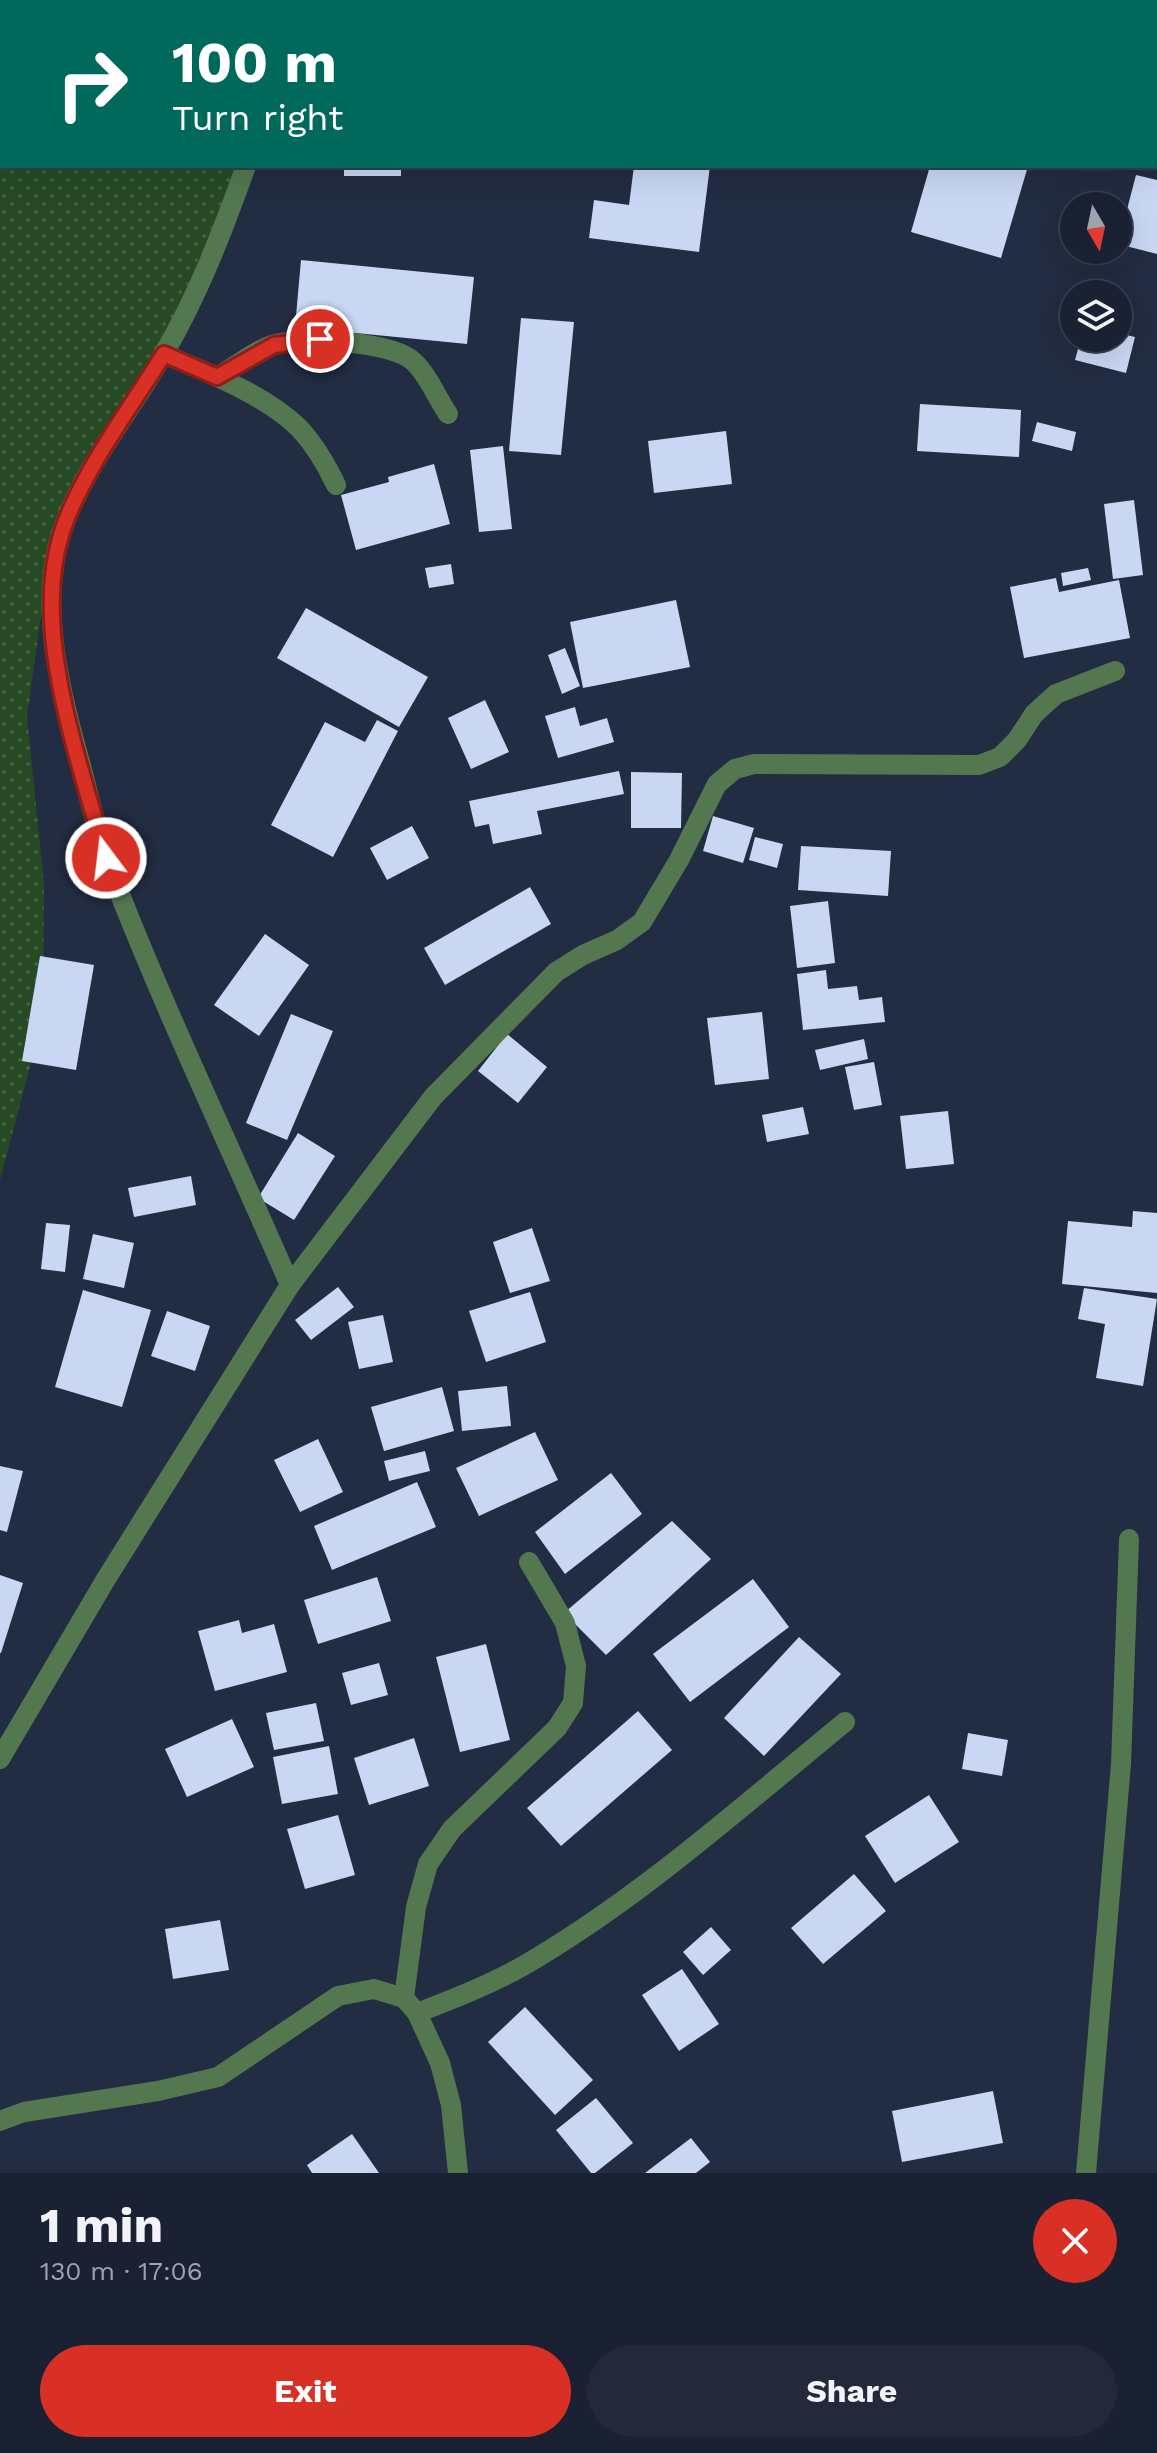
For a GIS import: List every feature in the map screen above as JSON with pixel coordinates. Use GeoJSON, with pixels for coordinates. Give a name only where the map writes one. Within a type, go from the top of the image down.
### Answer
{"type":"FeatureCollection","features":[{"type":"Feature","properties":{"kind":"street"},"geometry":{"type":"LineString","coordinates":[[245,168],[197,289],[164,354],[80,488],[60,536],[53,584],[54,654],[68,720],[106,858],[166,1004],[290,1285]]}},
{"type":"Feature","properties":{"kind":"street"},"geometry":{"type":"LineString","coordinates":[[217,377],[274,345],[320,339],[373,347],[413,361],[448,414]]}},
{"type":"Feature","properties":{"kind":"street"},"geometry":{"type":"LineString","coordinates":[[164,354],[258,399],[298,427],[321,455],[336,485]]}},
{"type":"Feature","properties":{"kind":"street"},"geometry":{"type":"LineString","coordinates":[[0,1759],[114,1566],[290,1285],[433,1097],[556,972],[583,955],[617,940],[642,922],[679,860],[717,784],[735,769],[754,764],[979,765],[1000,757],[1017,740],[1034,714],[1056,694],[1115,671]]}},
{"type":"Feature","properties":{"kind":"street"},"geometry":{"type":"LineString","coordinates":[[1086,2173],[1121,1764],[1129,1539]]}},
{"type":"Feature","properties":{"kind":"street"},"geometry":{"type":"LineString","coordinates":[[458,2173],[451,2105],[440,2063],[410,2005],[416,1907],[428,1864],[452,1829],[557,1728],[573,1703],[576,1666],[565,1623],[529,1562]]}},
{"type":"Feature","properties":{"kind":"street"},"geometry":{"type":"LineString","coordinates":[[0,2121],[24,2112],[158,2091],[218,2077],[338,1996],[374,1989],[410,2005],[474,1991],[523,1966],[599,1917],[690,1849],[845,1722]]}},
{"type":"Feature","properties":{"kind":"green space"},"geometry":{"type":"Polygon","coordinates":[[[0,168],[243,168],[186,309],[54,522],[27,717],[44,884],[43,1017],[0,1180],[0,168]]]}},
{"type":"Feature","properties":{"kind":"building"},"geometry":{"type":"Polygon","coordinates":[[[344,168],[401,168],[401,176],[344,176],[344,168]]]}},
{"type":"Feature","properties":{"kind":"building"},"geometry":{"type":"Polygon","coordinates":[[[634,168],[710,168],[699,252],[589,238],[594,200],[629,205],[634,168]]]}},
{"type":"Feature","properties":{"kind":"building"},"geometry":{"type":"Polygon","coordinates":[[[929,168],[1027,168],[1001,258],[911,232],[929,168]]]}},
{"type":"Feature","properties":{"kind":"building"},"geometry":{"type":"Polygon","coordinates":[[[1136,175],[1157,180],[1157,254],[1132,248],[1132,192],[1136,175]]]}},
{"type":"Feature","properties":{"kind":"building"},"geometry":{"type":"Polygon","coordinates":[[[301,260],[474,277],[467,344],[295,327],[301,260]]]}},
{"type":"Feature","properties":{"kind":"building"},"geometry":{"type":"Polygon","coordinates":[[[521,318],[574,322],[561,455],[509,451],[521,318]]]}},
{"type":"Feature","properties":{"kind":"building"},"geometry":{"type":"Polygon","coordinates":[[[1077,352],[1131,352],[1126,373],[1075,360],[1077,352]]]}},
{"type":"Feature","properties":{"kind":"building"},"geometry":{"type":"Polygon","coordinates":[[[920,404],[1021,410],[1019,457],[917,451],[920,404]]]}},
{"type":"Feature","properties":{"kind":"building"},"geometry":{"type":"Polygon","coordinates":[[[1037,422],[1076,432],[1072,451],[1032,441],[1037,422]]]}},
{"type":"Feature","properties":{"kind":"building"},"geometry":{"type":"Polygon","coordinates":[[[726,431],[732,484],[654,493],[648,441],[726,431]]]}},
{"type":"Feature","properties":{"kind":"building"},"geometry":{"type":"Polygon","coordinates":[[[503,446],[512,529],[479,532],[470,450],[503,446]]]}},
{"type":"Feature","properties":{"kind":"building"},"geometry":{"type":"Polygon","coordinates":[[[434,464],[450,524],[356,550],[341,495],[389,482],[388,477],[434,464]]]}},
{"type":"Feature","properties":{"kind":"building"},"geometry":{"type":"Polygon","coordinates":[[[1134,500],[1143,575],[1113,579],[1104,504],[1134,500]]]}},
{"type":"Feature","properties":{"kind":"building"},"geometry":{"type":"Polygon","coordinates":[[[451,564],[454,584],[429,588],[425,568],[451,564]]]}},
{"type":"Feature","properties":{"kind":"building"},"geometry":{"type":"Polygon","coordinates":[[[1088,568],[1091,580],[1063,586],[1061,573],[1088,568]]]}},
{"type":"Feature","properties":{"kind":"building"},"geometry":{"type":"Polygon","coordinates":[[[1056,578],[1059,592],[1119,580],[1130,638],[1024,658],[1010,587],[1056,578]]]}},
{"type":"Feature","properties":{"kind":"building"},"geometry":{"type":"Polygon","coordinates":[[[676,600],[690,667],[583,688],[570,622],[676,600]]]}},
{"type":"Feature","properties":{"kind":"building"},"geometry":{"type":"Polygon","coordinates":[[[306,608],[428,677],[399,727],[277,658],[306,608]]]}},
{"type":"Feature","properties":{"kind":"building"},"geometry":{"type":"Polygon","coordinates":[[[565,648],[580,686],[562,694],[548,655],[565,648]]]}},
{"type":"Feature","properties":{"kind":"building"},"geometry":{"type":"Polygon","coordinates":[[[485,700],[509,752],[471,769],[448,718],[485,700]]]}},
{"type":"Feature","properties":{"kind":"building"},"geometry":{"type":"Polygon","coordinates":[[[575,707],[580,726],[607,718],[614,742],[558,758],[545,716],[575,707]]]}},
{"type":"Feature","properties":{"kind":"building"},"geometry":{"type":"Polygon","coordinates":[[[377,720],[398,731],[333,857],[271,825],[325,722],[365,742],[377,720]]]}},
{"type":"Feature","properties":{"kind":"building"},"geometry":{"type":"Polygon","coordinates":[[[619,771],[624,794],[537,811],[542,834],[493,844],[489,824],[475,827],[469,801],[619,771]]]}},
{"type":"Feature","properties":{"kind":"building"},"geometry":{"type":"Polygon","coordinates":[[[631,772],[682,773],[681,828],[631,828],[631,772]]]}},
{"type":"Feature","properties":{"kind":"building"},"geometry":{"type":"Polygon","coordinates":[[[713,816],[754,828],[743,863],[703,851],[713,816]]]}},
{"type":"Feature","properties":{"kind":"building"},"geometry":{"type":"Polygon","coordinates":[[[412,826],[429,858],[387,880],[370,848],[412,826]]]}},
{"type":"Feature","properties":{"kind":"building"},"geometry":{"type":"Polygon","coordinates":[[[755,837],[783,844],[777,868],[749,860],[755,837]]]}},
{"type":"Feature","properties":{"kind":"building"},"geometry":{"type":"Polygon","coordinates":[[[801,846],[891,851],[888,896],[798,890],[801,846]]]}},
{"type":"Feature","properties":{"kind":"building"},"geometry":{"type":"Polygon","coordinates":[[[530,887],[551,924],[445,985],[424,948],[530,887]]]}},
{"type":"Feature","properties":{"kind":"building"},"geometry":{"type":"Polygon","coordinates":[[[828,901],[835,963],[797,968],[790,906],[828,901]]]}},
{"type":"Feature","properties":{"kind":"building"},"geometry":{"type":"Polygon","coordinates":[[[265,934],[309,965],[259,1036],[214,1005],[265,934]]]}},
{"type":"Feature","properties":{"kind":"building"},"geometry":{"type":"Polygon","coordinates":[[[40,956],[94,965],[76,1070],[22,1061],[40,956]]]}},
{"type":"Feature","properties":{"kind":"building"},"geometry":{"type":"Polygon","coordinates":[[[826,970],[828,989],[857,986],[859,1000],[882,997],[885,1022],[803,1030],[797,974],[826,970]]]}},
{"type":"Feature","properties":{"kind":"building"},"geometry":{"type":"Polygon","coordinates":[[[762,1012],[769,1079],[715,1085],[707,1018],[762,1012]]]}},
{"type":"Feature","properties":{"kind":"building"},"geometry":{"type":"Polygon","coordinates":[[[291,1014],[333,1031],[287,1140],[246,1123],[291,1014]]]}},
{"type":"Feature","properties":{"kind":"building"},"geometry":{"type":"Polygon","coordinates":[[[507,1034],[547,1067],[518,1103],[478,1071],[507,1034]]]}},
{"type":"Feature","properties":{"kind":"building"},"geometry":{"type":"Polygon","coordinates":[[[864,1039],[868,1059],[820,1070],[815,1050],[864,1039]]]}},
{"type":"Feature","properties":{"kind":"building"},"geometry":{"type":"Polygon","coordinates":[[[874,1062],[882,1105],[854,1110],[845,1067],[874,1062]]]}},
{"type":"Feature","properties":{"kind":"building"},"geometry":{"type":"Polygon","coordinates":[[[803,1107],[809,1134],[767,1142],[762,1115],[803,1107]]]}},
{"type":"Feature","properties":{"kind":"building"},"geometry":{"type":"Polygon","coordinates":[[[948,1111],[954,1164],[906,1169],[900,1116],[948,1111]]]}},
{"type":"Feature","properties":{"kind":"building"},"geometry":{"type":"Polygon","coordinates":[[[298,1133],[335,1156],[294,1220],[258,1198],[298,1133]]]}},
{"type":"Feature","properties":{"kind":"building"},"geometry":{"type":"Polygon","coordinates":[[[191,1176],[196,1205],[134,1217],[128,1188],[191,1176]]]}},
{"type":"Feature","properties":{"kind":"building"},"geometry":{"type":"Polygon","coordinates":[[[1133,1211],[1157,1213],[1157,1293],[1062,1284],[1068,1221],[1132,1227],[1133,1211]]]}},
{"type":"Feature","properties":{"kind":"building"},"geometry":{"type":"Polygon","coordinates":[[[46,1223],[70,1225],[65,1272],[41,1269],[46,1223]]]}},
{"type":"Feature","properties":{"kind":"building"},"geometry":{"type":"Polygon","coordinates":[[[532,1228],[550,1281],[510,1293],[493,1242],[532,1228]]]}},
{"type":"Feature","properties":{"kind":"building"},"geometry":{"type":"Polygon","coordinates":[[[93,1234],[134,1243],[124,1288],[83,1279],[93,1234]]]}},
{"type":"Feature","properties":{"kind":"building"},"geometry":{"type":"Polygon","coordinates":[[[338,1287],[354,1307],[311,1340],[295,1320],[338,1287]]]}},
{"type":"Feature","properties":{"kind":"building"},"geometry":{"type":"Polygon","coordinates":[[[1084,1288],[1157,1299],[1143,1386],[1096,1378],[1105,1324],[1078,1319],[1084,1288]]]}},
{"type":"Feature","properties":{"kind":"building"},"geometry":{"type":"Polygon","coordinates":[[[83,1290],[151,1310],[122,1407],[55,1387],[83,1290]]]}},
{"type":"Feature","properties":{"kind":"building"},"geometry":{"type":"Polygon","coordinates":[[[530,1292],[546,1342],[486,1362],[469,1311],[530,1292]]]}},
{"type":"Feature","properties":{"kind":"building"},"geometry":{"type":"Polygon","coordinates":[[[167,1311],[210,1326],[195,1371],[151,1356],[167,1311]]]}},
{"type":"Feature","properties":{"kind":"building"},"geometry":{"type":"Polygon","coordinates":[[[383,1315],[393,1362],[359,1369],[348,1322],[383,1315]]]}},
{"type":"Feature","properties":{"kind":"building"},"geometry":{"type":"Polygon","coordinates":[[[507,1386],[511,1426],[462,1431],[458,1391],[507,1386]]]}},
{"type":"Feature","properties":{"kind":"building"},"geometry":{"type":"Polygon","coordinates":[[[442,1387],[454,1431],[384,1451],[371,1407],[442,1387]]]}},
{"type":"Feature","properties":{"kind":"building"},"geometry":{"type":"Polygon","coordinates":[[[535,1432],[558,1480],[479,1516],[456,1468],[535,1432]]]}},
{"type":"Feature","properties":{"kind":"building"},"geometry":{"type":"Polygon","coordinates":[[[318,1439],[343,1492],[300,1512],[274,1460],[318,1439]]]}},
{"type":"Feature","properties":{"kind":"building"},"geometry":{"type":"Polygon","coordinates":[[[425,1451],[430,1471],[389,1481],[384,1461],[425,1451]]]}},
{"type":"Feature","properties":{"kind":"building"},"geometry":{"type":"Polygon","coordinates":[[[0,1466],[23,1471],[7,1532],[0,1530],[0,1466]]]}},
{"type":"Feature","properties":{"kind":"building"},"geometry":{"type":"Polygon","coordinates":[[[611,1473],[642,1514],[565,1574],[535,1532],[611,1473]]]}},
{"type":"Feature","properties":{"kind":"building"},"geometry":{"type":"Polygon","coordinates":[[[417,1482],[436,1527],[332,1570],[314,1526],[417,1482]]]}},
{"type":"Feature","properties":{"kind":"building"},"geometry":{"type":"Polygon","coordinates":[[[672,1521],[711,1559],[606,1655],[564,1613],[672,1521]]]}},
{"type":"Feature","properties":{"kind":"building"},"geometry":{"type":"Polygon","coordinates":[[[0,1575],[23,1583],[1,1653],[0,1653],[0,1575]]]}},
{"type":"Feature","properties":{"kind":"building"},"geometry":{"type":"Polygon","coordinates":[[[377,1577],[391,1621],[318,1644],[304,1600],[377,1577]]]}},
{"type":"Feature","properties":{"kind":"building"},"geometry":{"type":"Polygon","coordinates":[[[753,1579],[789,1627],[690,1702],[653,1654],[753,1579]]]}},
{"type":"Feature","properties":{"kind":"building"},"geometry":{"type":"Polygon","coordinates":[[[239,1620],[242,1633],[274,1624],[287,1672],[215,1691],[198,1631],[239,1620]]]}},
{"type":"Feature","properties":{"kind":"building"},"geometry":{"type":"Polygon","coordinates":[[[799,1637],[841,1674],[764,1756],[724,1718],[799,1637]]]}},
{"type":"Feature","properties":{"kind":"building"},"geometry":{"type":"Polygon","coordinates":[[[486,1644],[510,1740],[460,1752],[436,1657],[486,1644]]]}},
{"type":"Feature","properties":{"kind":"building"},"geometry":{"type":"Polygon","coordinates":[[[379,1663],[388,1695],[351,1705],[342,1673],[379,1663]]]}},
{"type":"Feature","properties":{"kind":"building"},"geometry":{"type":"Polygon","coordinates":[[[316,1703],[324,1741],[274,1750],[266,1713],[316,1703]]]}},
{"type":"Feature","properties":{"kind":"building"},"geometry":{"type":"Polygon","coordinates":[[[638,1711],[672,1750],[561,1846],[527,1808],[638,1711]]]}},
{"type":"Feature","properties":{"kind":"building"},"geometry":{"type":"Polygon","coordinates":[[[232,1719],[254,1767],[187,1797],[165,1749],[232,1719]]]}},
{"type":"Feature","properties":{"kind":"building"},"geometry":{"type":"Polygon","coordinates":[[[968,1733],[1008,1740],[1002,1776],[962,1769],[968,1733]]]}},
{"type":"Feature","properties":{"kind":"building"},"geometry":{"type":"Polygon","coordinates":[[[414,1738],[429,1786],[369,1805],[354,1758],[414,1738]]]}},
{"type":"Feature","properties":{"kind":"building"},"geometry":{"type":"Polygon","coordinates":[[[329,1746],[338,1794],[282,1804],[273,1757],[329,1746]]]}},
{"type":"Feature","properties":{"kind":"building"},"geometry":{"type":"Polygon","coordinates":[[[929,1795],[959,1842],[895,1883],[865,1836],[929,1795]]]}},
{"type":"Feature","properties":{"kind":"building"},"geometry":{"type":"Polygon","coordinates":[[[338,1815],[355,1875],[305,1889],[287,1829],[338,1815]]]}},
{"type":"Feature","properties":{"kind":"building"},"geometry":{"type":"Polygon","coordinates":[[[854,1874],[886,1911],[823,1964],[791,1928],[854,1874]]]}},
{"type":"Feature","properties":{"kind":"building"},"geometry":{"type":"Polygon","coordinates":[[[220,1920],[229,1970],[173,1979],[165,1929],[220,1920]]]}},
{"type":"Feature","properties":{"kind":"building"},"geometry":{"type":"Polygon","coordinates":[[[711,1927],[731,1950],[703,1975],[683,1952],[711,1927]]]}},
{"type":"Feature","properties":{"kind":"building"},"geometry":{"type":"Polygon","coordinates":[[[682,1969],[719,2024],[679,2051],[642,1995],[682,1969]]]}},
{"type":"Feature","properties":{"kind":"building"},"geometry":{"type":"Polygon","coordinates":[[[525,2007],[593,2080],[555,2115],[488,2042],[525,2007]]]}},
{"type":"Feature","properties":{"kind":"building"},"geometry":{"type":"Polygon","coordinates":[[[993,2091],[1003,2143],[902,2162],[892,2111],[993,2091]]]}},
{"type":"Feature","properties":{"kind":"building"},"geometry":{"type":"Polygon","coordinates":[[[596,2098],[633,2143],[591,2173],[556,2130],[596,2098]]]}},
{"type":"Feature","properties":{"kind":"building"},"geometry":{"type":"Polygon","coordinates":[[[352,2134],[379,2173],[312,2173],[307,2165],[352,2134]]]}},
{"type":"Feature","properties":{"kind":"building"},"geometry":{"type":"Polygon","coordinates":[[[691,2138],[710,2162],[696,2173],[645,2173],[691,2138]]]}},
{"type":"Feature","properties":{"kind":"route"},"geometry":{"type":"LineString","coordinates":[[106,858],[68,720],[54,654],[53,584],[60,536],[80,488],[164,354],[217,377],[274,345],[320,339]]}}]}
